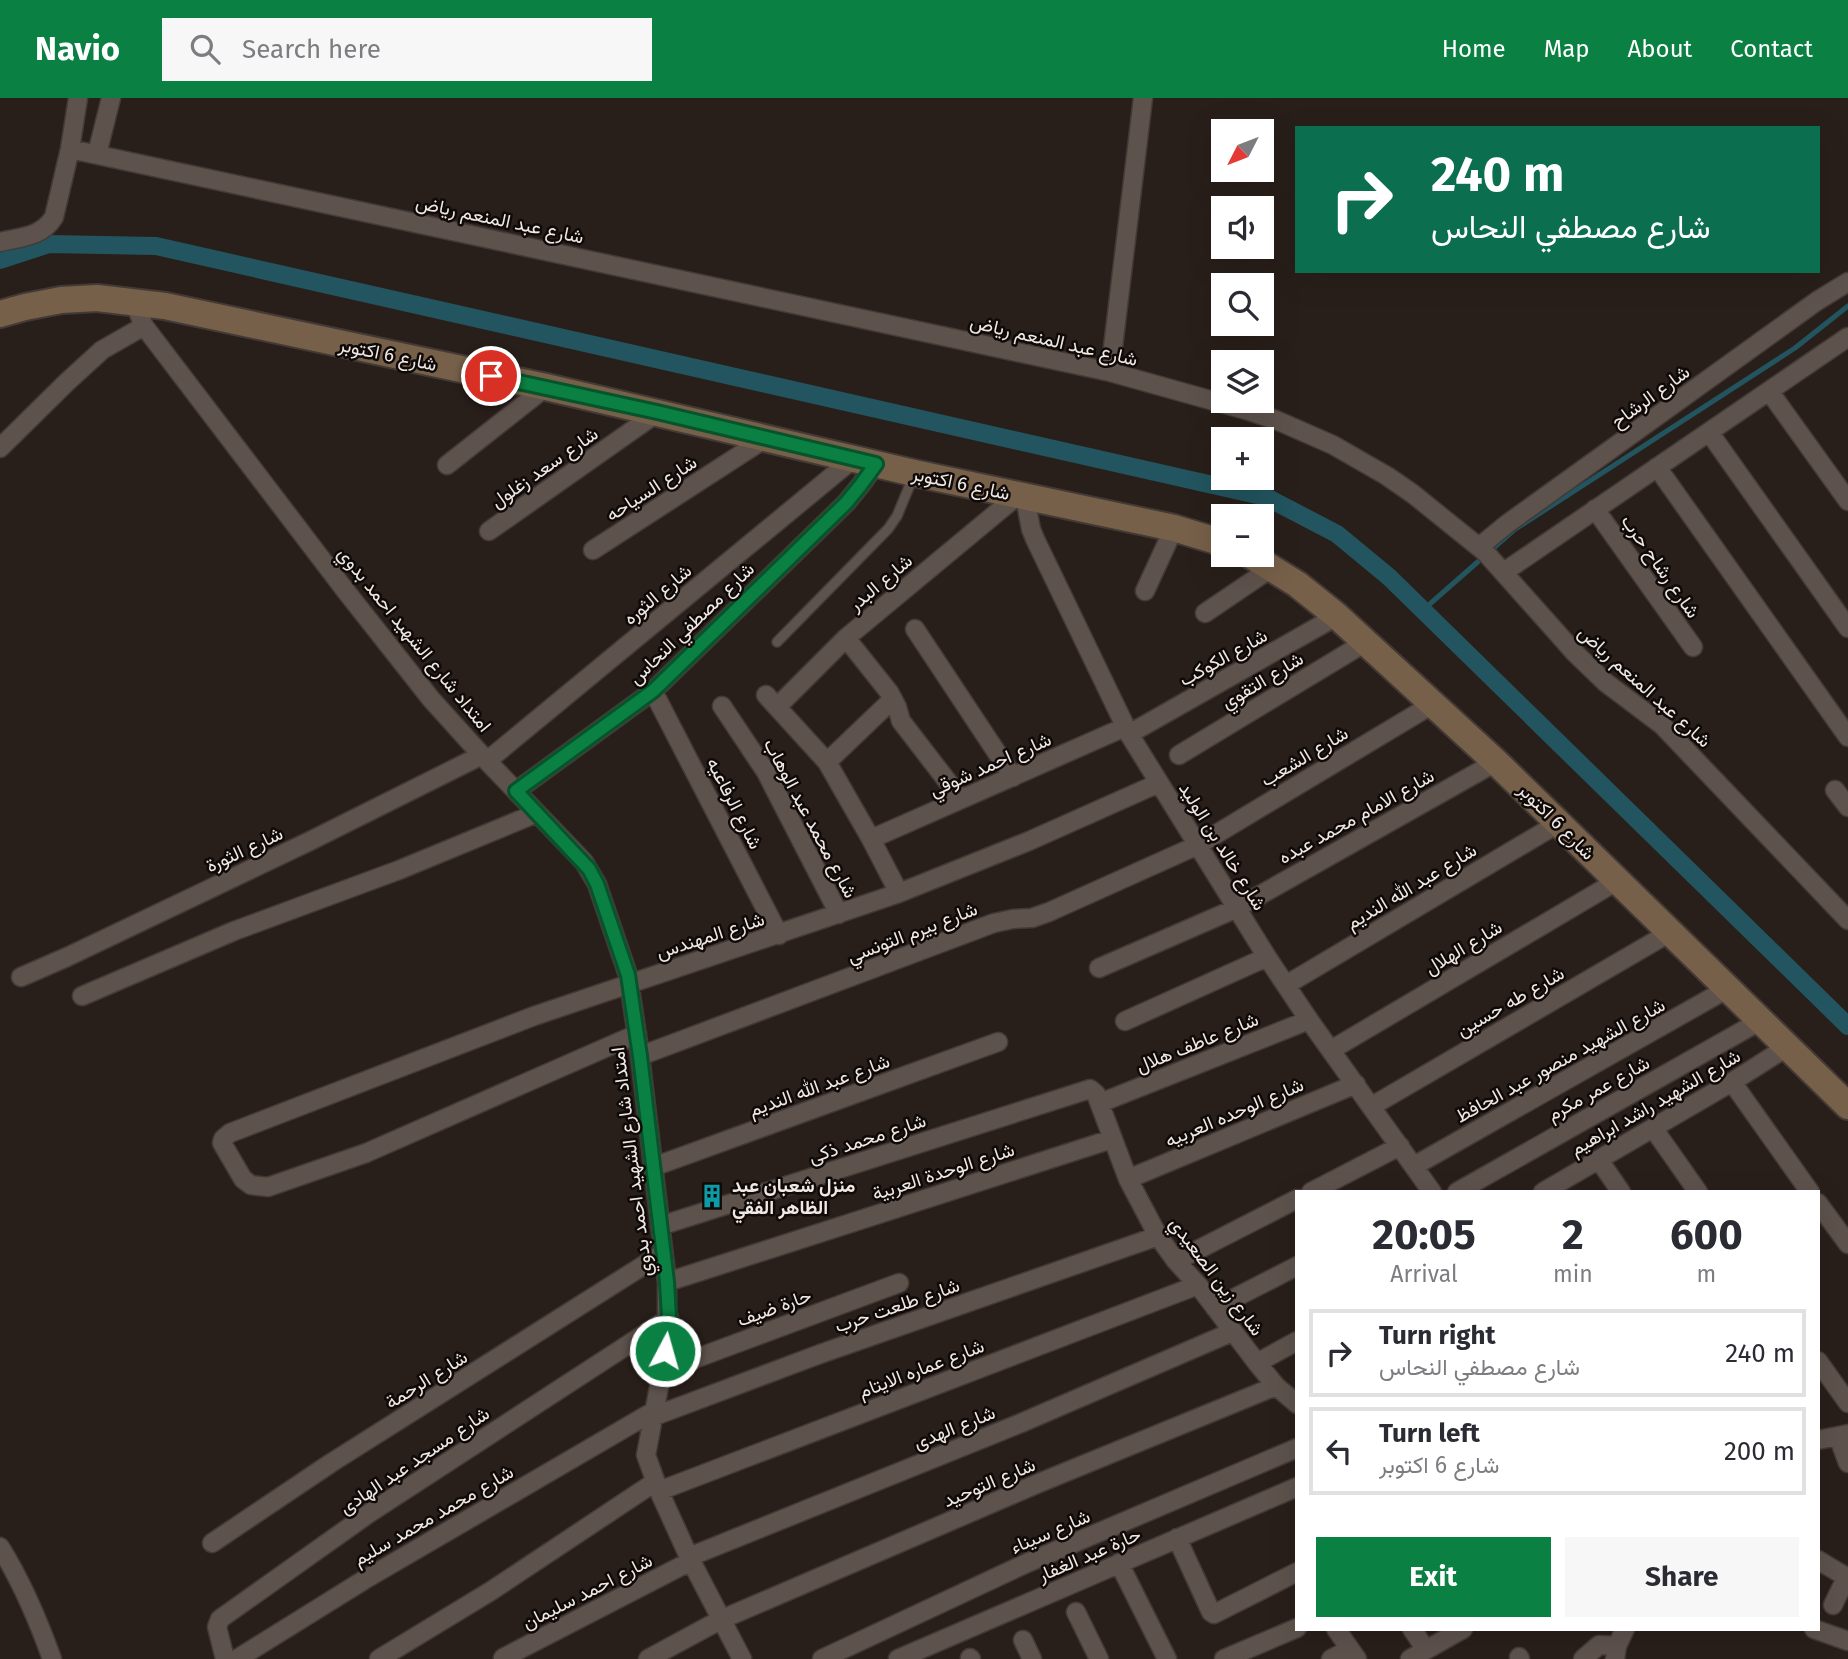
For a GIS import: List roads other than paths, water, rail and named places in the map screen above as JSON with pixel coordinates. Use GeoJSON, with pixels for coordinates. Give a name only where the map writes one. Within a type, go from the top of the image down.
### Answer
{"type":"FeatureCollection","features":[{"type":"Feature","properties":{"kind":"main road","name":"شارع 6 اكتوبر"},"geometry":{"type":"LineString","coordinates":[[0,314],[61,300],[97,298],[139,314],[179,309],[546,387],[1021,497],[1174,528],[1211,539]]}},
{"type":"Feature","properties":{"kind":"main road","name":"شارع 6 اكتوبر"},"geometry":{"type":"LineString","coordinates":[[1270,567],[1297,584],[1338,617],[1496,761],[1848,1106]]}},
{"type":"Feature","properties":{"kind":"street"},"geometry":{"type":"LineString","coordinates":[[0,242],[41,232],[51,222],[70,149],[78,98]]}},
{"type":"Feature","properties":{"kind":"street"},"geometry":{"type":"LineString","coordinates":[[97,155],[111,98]]}},
{"type":"Feature","properties":{"kind":"street"},"geometry":{"type":"LineString","coordinates":[[1110,372],[1143,98]]}},
{"type":"Feature","properties":{"kind":"street","name":"شارع عبد المنعم رياض"},"geometry":{"type":"LineString","coordinates":[[70,149],[1110,372],[1276,420],[1333,445],[1378,471],[1413,494],[1482,549],[1575,653],[1605,682],[1662,725],[1848,920]]}},
{"type":"Feature","properties":{"kind":"street","name":"شارع الرشاح"},"geometry":{"type":"LineString","coordinates":[[1482,549],[1818,301],[1848,282]]}},
{"type":"Feature","properties":{"kind":"street"},"geometry":{"type":"LineString","coordinates":[[0,448],[139,314]]}},
{"type":"Feature","properties":{"kind":"street","name":"امتداد شارع الشهيد احمد بدوي"},"geometry":{"type":"LineString","coordinates":[[139,314],[431,699],[584,862],[593,875],[626,967],[629,983],[667,1282],[669,1318],[646,1455],[657,1487],[690,1559],[741,1659]]}},
{"type":"Feature","properties":{"kind":"street"},"geometry":{"type":"LineString","coordinates":[[1503,570],[1848,337]]}},
{"type":"Feature","properties":{"kind":"street"},"geometry":{"type":"LineString","coordinates":[[447,465],[546,387]]}},
{"type":"Feature","properties":{"kind":"street"},"geometry":{"type":"LineString","coordinates":[[1769,391],[1848,500]]}},
{"type":"Feature","properties":{"kind":"street","name":"شارع سعد زغلول"},"geometry":{"type":"LineString","coordinates":[[489,531],[657,412]]}},
{"type":"Feature","properties":{"kind":"street"},"geometry":{"type":"LineString","coordinates":[[1709,432],[1848,628]]}},
{"type":"Feature","properties":{"kind":"street","name":"شارع السياحه"},"geometry":{"type":"LineString","coordinates":[[593,550],[766,438]]}},
{"type":"Feature","properties":{"kind":"street","name":"شارع الثوره"},"geometry":{"type":"LineString","coordinates":[[485,758],[864,461]]}},
{"type":"Feature","properties":{"kind":"street","name":"شارع مصطفي النحاس"},"geometry":{"type":"LineString","coordinates":[[516,791],[653,691],[846,503],[860,486],[864,461]]}},
{"type":"Feature","properties":{"kind":"street"},"geometry":{"type":"LineString","coordinates":[[1657,467],[1848,737]]}},
{"type":"Feature","properties":{"kind":"street","name":"شارع البدر"},"geometry":{"type":"LineString","coordinates":[[827,762],[771,701],[1021,497]]}},
{"type":"Feature","properties":{"kind":"street","name":"شارع خالد بن الوليد"},"geometry":{"type":"LineString","coordinates":[[1021,497],[1035,540],[1127,731],[1267,957],[1431,1190]]}},
{"type":"Feature","properties":{"kind":"street","name":"شارع رشاح حرب"},"geometry":{"type":"LineString","coordinates":[[1595,509],[1693,647]]}},
{"type":"Feature","properties":{"kind":"street"},"geometry":{"type":"LineString","coordinates":[[1145,591],[1174,528]]}},
{"type":"Feature","properties":{"kind":"street"},"geometry":{"type":"LineString","coordinates":[[1206,613],[1255,567]]}},
{"type":"Feature","properties":{"kind":"street","name":"شارع الكوكب"},"geometry":{"type":"LineString","coordinates":[[1127,731],[1338,617]]}},
{"type":"Feature","properties":{"kind":"street"},"geometry":{"type":"LineString","coordinates":[[915,629],[1013,777]]}},
{"type":"Feature","properties":{"kind":"street"},"geometry":{"type":"LineString","coordinates":[[846,638],[893,699],[901,721],[961,799]]}},
{"type":"Feature","properties":{"kind":"street","name":"شارع التقوي"},"geometry":{"type":"LineString","coordinates":[[1180,755],[1366,642]]}},
{"type":"Feature","properties":{"kind":"street","name":"شارع الرفاعيه"},"geometry":{"type":"LineString","coordinates":[[653,691],[779,935]]}},
{"type":"Feature","properties":{"kind":"street"},"geometry":{"type":"LineString","coordinates":[[893,699],[827,762],[900,893]]}},
{"type":"Feature","properties":{"kind":"street","name":"شارع الشعب"},"geometry":{"type":"LineString","coordinates":[[1198,845],[1433,704]]}},
{"type":"Feature","properties":{"kind":"street","name":"شارع محمد عبد الوهاب"},"geometry":{"type":"LineString","coordinates":[[722,706],[766,772],[839,914]]}},
{"type":"Feature","properties":{"kind":"street","name":"شارع احمد شوقي"},"geometry":{"type":"LineString","coordinates":[[871,839],[1127,731]]}},
{"type":"Feature","properties":{"kind":"street","name":"شارع الثورة"},"geometry":{"type":"LineString","coordinates":[[21,977],[485,758]]}},
{"type":"Feature","properties":{"kind":"street","name":"شارع الامام محمد عبده"},"geometry":{"type":"LineString","coordinates":[[1099,968],[1237,908],[1496,761]]}},
{"type":"Feature","properties":{"kind":"street","name":"شارع المهندس"},"geometry":{"type":"LineString","coordinates":[[637,1034],[366,1153],[268,1187],[251,1185],[243,1180],[222,1143],[230,1133],[534,1016],[900,893],[1029,841],[1159,783]]}},
{"type":"Feature","properties":{"kind":"street"},"geometry":{"type":"LineString","coordinates":[[1835,790],[1848,807]]}},
{"type":"Feature","properties":{"kind":"street"},"geometry":{"type":"LineString","coordinates":[[82,996],[234,931],[399,870],[537,813]]}},
{"type":"Feature","properties":{"kind":"street","name":"شارع عبد الله النديم"},"geometry":{"type":"LineString","coordinates":[[1286,985],[1559,823]]}},
{"type":"Feature","properties":{"kind":"street","name":"شارع بيرم التونسي"},"geometry":{"type":"LineString","coordinates":[[640,1056],[994,923],[1032,918],[1049,912],[1198,845]]}},
{"type":"Feature","properties":{"kind":"street","name":"شارع الهلال"},"geometry":{"type":"LineString","coordinates":[[1331,1050],[1617,881]]}},
{"type":"Feature","properties":{"kind":"street","name":"شارع طه حسين"},"geometry":{"type":"LineString","coordinates":[[1372,1106],[1669,933]]}},
{"type":"Feature","properties":{"kind":"street"},"geometry":{"type":"LineString","coordinates":[[1125,1021],[1267,957]]}},
{"type":"Feature","properties":{"kind":"street","name":"شارع الشهيد منصور عبد الحافظ"},"geometry":{"type":"LineString","coordinates":[[1414,1166],[1727,989]]}},
{"type":"Feature","properties":{"kind":"street","name":"شارع عاطف هلال"},"geometry":{"type":"LineString","coordinates":[[1100,1103],[1309,1020]]}},
{"type":"Feature","properties":{"kind":"street","name":"شارع عمر مكرم"},"geometry":{"type":"LineString","coordinates":[[1461,1190],[1760,1021]]}},
{"type":"Feature","properties":{"kind":"street","name":"شارع عبد الله النديم"},"geometry":{"type":"LineString","coordinates":[[653,1167],[998,1042]]}},
{"type":"Feature","properties":{"kind":"street","name":"شارع الشهيد راشد ابراهيم"},"geometry":{"type":"LineString","coordinates":[[1546,1190],[1787,1047]]}},
{"type":"Feature","properties":{"kind":"street"},"geometry":{"type":"LineString","coordinates":[[1732,1082],[1810,1190]]}},
{"type":"Feature","properties":{"kind":"street","name":"شارع الوحده العربيه"},"geometry":{"type":"LineString","coordinates":[[1128,1179],[1356,1084]]}},
{"type":"Feature","properties":{"kind":"street","name":"شارع زين الصعيدي"},"geometry":{"type":"LineString","coordinates":[[1086,1089],[1093,1090],[1100,1103],[1128,1179],[1158,1236],[1257,1363],[1276,1386],[1295,1402]]}},
{"type":"Feature","properties":{"kind":"street","name":"شارع محمد ذكى"},"geometry":{"type":"LineString","coordinates":[[660,1226],[1086,1089]]}},
{"type":"Feature","properties":{"kind":"street"},"geometry":{"type":"LineString","coordinates":[[1653,1128],[1697,1190]]}},
{"type":"Feature","properties":{"kind":"street","name":"شارع الوحدة العربية"},"geometry":{"type":"LineString","coordinates":[[667,1282],[1112,1139]]}},
{"type":"Feature","properties":{"kind":"street"},"geometry":{"type":"LineString","coordinates":[[1315,1190],[1400,1146]]}},
{"type":"Feature","properties":{"kind":"street"},"geometry":{"type":"LineString","coordinates":[[1599,1160],[1620,1190]]}},
{"type":"Feature","properties":{"kind":"street"},"geometry":{"type":"LineString","coordinates":[[1176,1261],[1295,1200]]}},
{"type":"Feature","properties":{"kind":"street"},"geometry":{"type":"LineString","coordinates":[[1820,1206],[1848,1244]]}},
{"type":"Feature","properties":{"kind":"street","name":"شارع طلعت حرب"},"geometry":{"type":"LineString","coordinates":[[653,1414],[1158,1236]]}},
{"type":"Feature","properties":{"kind":"street","name":"شارع الرحمة"},"geometry":{"type":"LineString","coordinates":[[212,1543],[663,1253]]}},
{"type":"Feature","properties":{"kind":"street"},"geometry":{"type":"LineString","coordinates":[[1215,1308],[1295,1267]]}},
{"type":"Feature","properties":{"kind":"street","name":"حارة ضيف"},"geometry":{"type":"LineString","coordinates":[[662,1371],[899,1283]]}},
{"type":"Feature","properties":{"kind":"street","name":"شارع عماره الايتام"},"geometry":{"type":"LineString","coordinates":[[379,1659],[657,1487],[1198,1285]]}},
{"type":"Feature","properties":{"kind":"street","name":"شارع مسجد عبد الهادى"},"geometry":{"type":"LineString","coordinates":[[225,1659],[217,1627],[220,1619],[368,1514],[669,1318]]}},
{"type":"Feature","properties":{"kind":"street","name":"شارع الهدى"},"geometry":{"type":"LineString","coordinates":[[690,1559],[1021,1423],[1233,1332]]}},
{"type":"Feature","properties":{"kind":"street"},"geometry":{"type":"LineString","coordinates":[[1257,1363],[1295,1342]]}},
{"type":"Feature","properties":{"kind":"street"},"geometry":{"type":"LineString","coordinates":[[1820,1364],[1848,1403]]}},
{"type":"Feature","properties":{"kind":"street","name":"شارع التوحيد"},"geometry":{"type":"LineString","coordinates":[[648,1659],[720,1620],[1039,1483],[1276,1386]]}},
{"type":"Feature","properties":{"kind":"street","name":"شارع محمد محمد سليم"},"geometry":{"type":"LineString","coordinates":[[237,1659],[364,1580],[653,1414]]}},
{"type":"Feature","properties":{"kind":"street"},"geometry":{"type":"LineString","coordinates":[[1820,1440],[1843,1435],[1848,1463]]}},
{"type":"Feature","properties":{"kind":"street","name":"شارع سيناء"},"geometry":{"type":"LineString","coordinates":[[822,1659],[1027,1563],[1295,1449]]}},
{"type":"Feature","properties":{"kind":"street","name":"حارة عبد الغفار"},"geometry":{"type":"LineString","coordinates":[[901,1659],[1295,1488]]}},
{"type":"Feature","properties":{"kind":"street"},"geometry":{"type":"LineString","coordinates":[[1178,1538],[1214,1614],[1295,1573]]}},
{"type":"Feature","properties":{"kind":"street"},"geometry":{"type":"LineString","coordinates":[[0,1547],[37,1620],[52,1659]]}},
{"type":"Feature","properties":{"kind":"street","name":"شارع احمد سليمان"},"geometry":{"type":"LineString","coordinates":[[503,1658],[690,1559]]}},
{"type":"Feature","properties":{"kind":"street"},"geometry":{"type":"LineString","coordinates":[[1820,1561],[1847,1578],[1833,1605]]}},
{"type":"Feature","properties":{"kind":"street"},"geometry":{"type":"LineString","coordinates":[[1119,1563],[1167,1659]]}},
{"type":"Feature","properties":{"kind":"street"},"geometry":{"type":"LineString","coordinates":[[1076,1612],[1099,1659]]}},
{"type":"Feature","properties":{"kind":"street"},"geometry":{"type":"LineString","coordinates":[[1224,1659],[1295,1629]]}},
{"type":"Feature","properties":{"kind":"street"},"geometry":{"type":"LineString","coordinates":[[1331,1659],[1353,1654],[1337,1631]]}},
{"type":"Feature","properties":{"kind":"street"},"geometry":{"type":"LineString","coordinates":[[1413,1631],[1426,1650]]}},
{"type":"Feature","properties":{"kind":"street"},"geometry":{"type":"LineString","coordinates":[[1410,1659],[1459,1631]]}},
{"type":"Feature","properties":{"kind":"street"},"geometry":{"type":"LineString","coordinates":[[1583,1659],[1598,1645],[1616,1653],[1624,1631]]}},
{"type":"Feature","properties":{"kind":"street"},"geometry":{"type":"LineString","coordinates":[[1820,1631],[1848,1641]]}},
{"type":"Feature","properties":{"kind":"street"},"geometry":{"type":"LineString","coordinates":[[1023,1640],[1032,1659]]}},
{"type":"Feature","properties":{"kind":"lane"},"geometry":{"type":"LineString","coordinates":[[778,642],[888,529],[897,516],[915,473]]}},
{"type":"Feature","properties":{"kind":"waterway"},"geometry":{"type":"LineString","coordinates":[[0,260],[49,244],[156,246],[1266,497],[1337,534],[1389,577],[1848,1026]]}},
{"type":"Feature","properties":{"kind":"waterway"},"geometry":{"type":"LineString","coordinates":[[1423,610],[1514,530],[1795,348],[1848,306]]}},
{"type":"Feature","properties":{"kind":"place","name":"منزل شعبان عبد الظاهر الفقي"},"geometry":{"type":"Point","coordinates":[712,1196]}}]}
